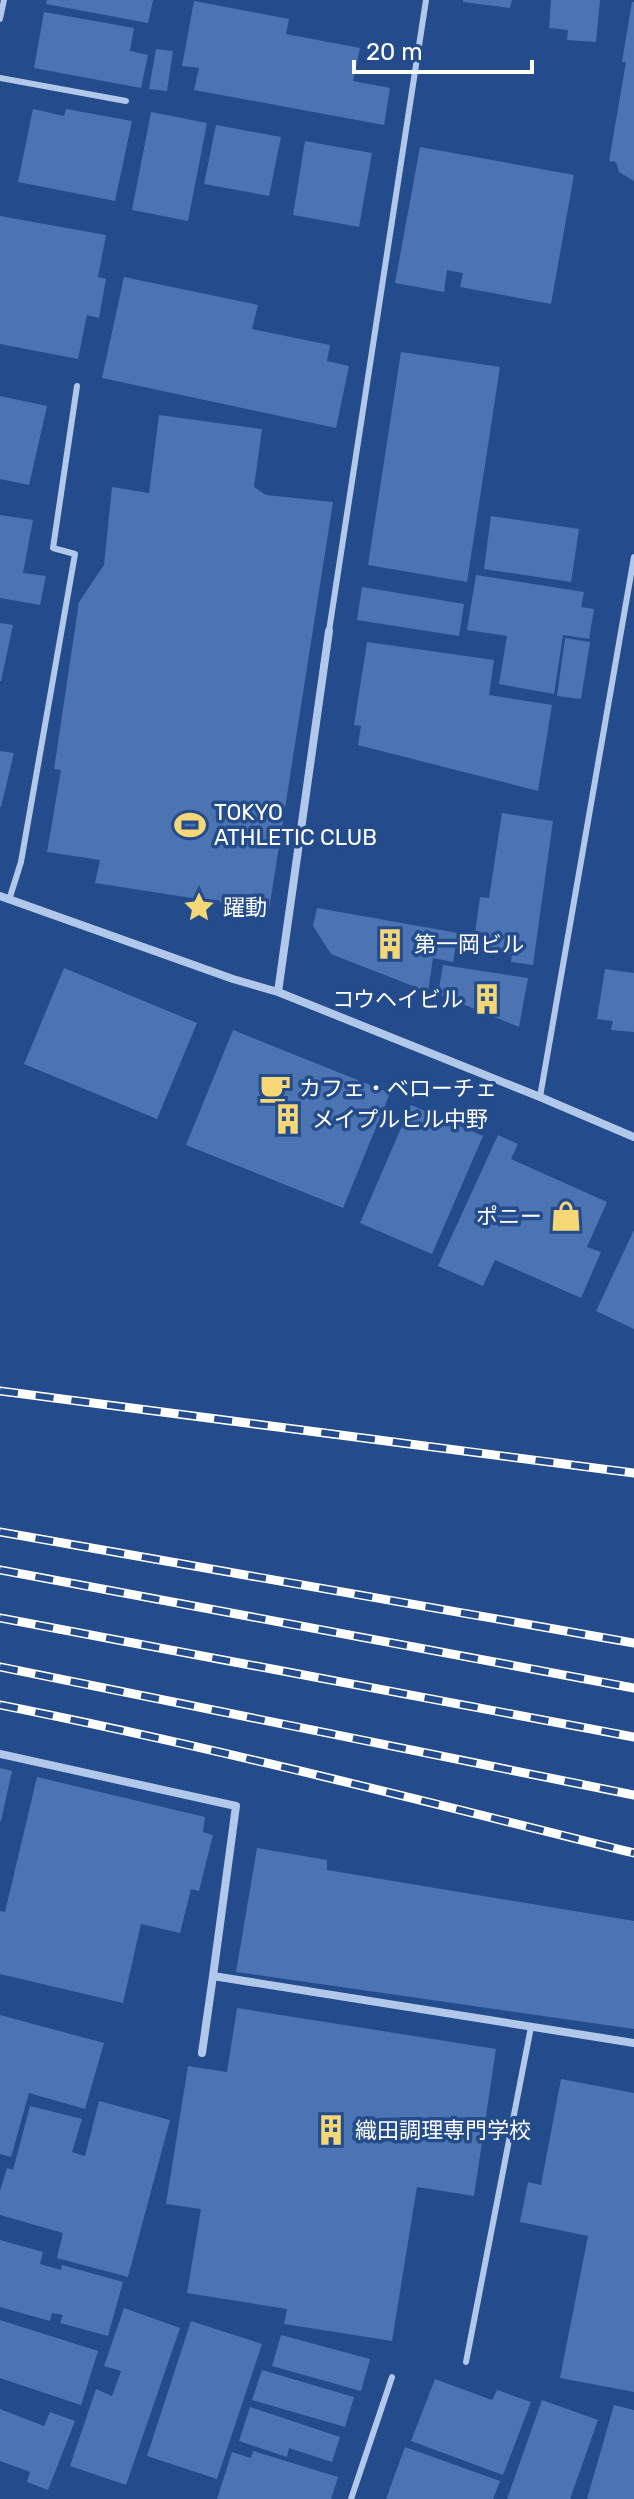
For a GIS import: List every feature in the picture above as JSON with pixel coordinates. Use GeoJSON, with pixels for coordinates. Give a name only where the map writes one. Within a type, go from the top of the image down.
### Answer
{"type":"FeatureCollection","features":[{"type":"Feature","properties":{"kind":"street"},"geometry":{"type":"LineString","coordinates":[[278,992],[329,631]]}},
{"type":"Feature","properties":{"kind":"street"},"geometry":{"type":"LineString","coordinates":[[5,898],[278,992],[634,1137]]}},
{"type":"Feature","properties":{"kind":"street"},"geometry":{"type":"LineString","coordinates":[[0,1754],[236,1806],[202,2053]]}},
{"type":"Feature","properties":{"kind":"street"},"geometry":{"type":"LineString","coordinates":[[213,1976],[634,2043]]}},
{"type":"Feature","properties":{"kind":"lane"},"geometry":{"type":"LineString","coordinates":[[0,19],[4,0]]}},
{"type":"Feature","properties":{"kind":"lane"},"geometry":{"type":"LineString","coordinates":[[329,631],[426,0]]}},
{"type":"Feature","properties":{"kind":"lane"},"geometry":{"type":"LineString","coordinates":[[0,78],[126,101]]}},
{"type":"Feature","properties":{"kind":"lane"},"geometry":{"type":"LineString","coordinates":[[5,898],[21,862],[75,554],[53,548],[77,386]]}},
{"type":"Feature","properties":{"kind":"lane"},"geometry":{"type":"LineString","coordinates":[[540,1097],[634,557]]}},
{"type":"Feature","properties":{"kind":"lane"},"geometry":{"type":"LineString","coordinates":[[466,2362],[531,2027]]}},
{"type":"Feature","properties":{"kind":"lane"},"geometry":{"type":"LineString","coordinates":[[351,2499],[392,2377]]}},
{"type":"Feature","properties":{"kind":"building"},"geometry":{"type":"Polygon","coordinates":[[[47,0],[153,0],[148,23],[46,4],[47,0]]]}},
{"type":"Feature","properties":{"kind":"building"},"geometry":{"type":"Polygon","coordinates":[[[463,0],[512,0],[510,8],[463,0]]]}},
{"type":"Feature","properties":{"kind":"building"},"geometry":{"type":"Polygon","coordinates":[[[551,0],[600,0],[596,42],[567,40],[568,30],[549,28],[551,0]]]}},
{"type":"Feature","properties":{"kind":"building"},"geometry":{"type":"Polygon","coordinates":[[[194,1],[289,19],[286,34],[360,48],[353,81],[390,88],[384,125],[194,90],[199,68],[182,66],[194,1]]]}},
{"type":"Feature","properties":{"kind":"building"},"geometry":{"type":"Polygon","coordinates":[[[632,2],[634,181],[619,172],[616,162],[609,161],[626,62],[622,62],[632,2]]]}},
{"type":"Feature","properties":{"kind":"building"},"geometry":{"type":"Polygon","coordinates":[[[44,12],[134,28],[130,51],[148,55],[141,88],[34,68],[44,12]]]}},
{"type":"Feature","properties":{"kind":"building"},"geometry":{"type":"Polygon","coordinates":[[[156,49],[173,51],[167,91],[149,89],[156,49]]]}},
{"type":"Feature","properties":{"kind":"building"},"geometry":{"type":"Polygon","coordinates":[[[33,109],[64,116],[66,109],[132,121],[115,201],[18,182],[33,109]]]}},
{"type":"Feature","properties":{"kind":"building"},"geometry":{"type":"Polygon","coordinates":[[[151,112],[207,123],[188,221],[132,210],[151,112]]]}},
{"type":"Feature","properties":{"kind":"building"},"geometry":{"type":"Polygon","coordinates":[[[216,125],[281,137],[269,196],[204,184],[216,125]]]}},
{"type":"Feature","properties":{"kind":"building"},"geometry":{"type":"Polygon","coordinates":[[[305,141],[372,153],[359,227],[293,215],[305,141]]]}},
{"type":"Feature","properties":{"kind":"building"},"geometry":{"type":"Polygon","coordinates":[[[420,147],[574,175],[551,304],[460,287],[463,273],[447,270],[444,292],[395,283],[420,147]]]}},
{"type":"Feature","properties":{"kind":"building"},"geometry":{"type":"Polygon","coordinates":[[[0,216],[106,235],[98,277],[106,279],[99,318],[87,315],[78,359],[0,344],[0,216]]]}},
{"type":"Feature","properties":{"kind":"building"},"geometry":{"type":"Polygon","coordinates":[[[124,277],[258,305],[252,329],[330,345],[327,361],[349,366],[336,428],[102,378],[124,277]]]}},
{"type":"Feature","properties":{"kind":"building"},"geometry":{"type":"Polygon","coordinates":[[[401,352],[500,367],[467,582],[368,565],[401,352]]]}},
{"type":"Feature","properties":{"kind":"building"},"geometry":{"type":"Polygon","coordinates":[[[0,396],[47,406],[29,485],[0,479],[0,396]]]}},
{"type":"Feature","properties":{"kind":"building"},"geometry":{"type":"Polygon","coordinates":[[[159,415],[262,429],[254,487],[266,495],[333,502],[269,910],[95,883],[100,860],[47,852],[61,770],[54,769],[79,602],[104,565],[112,487],[149,493],[159,415]]]}},
{"type":"Feature","properties":{"kind":"building"},"geometry":{"type":"Polygon","coordinates":[[[0,515],[33,520],[23,573],[46,576],[40,605],[0,598],[0,515]]]}},
{"type":"Feature","properties":{"kind":"building"},"geometry":{"type":"Polygon","coordinates":[[[491,516],[579,529],[571,582],[484,569],[491,516]]]}},
{"type":"Feature","properties":{"kind":"building"},"geometry":{"type":"Polygon","coordinates":[[[476,575],[584,592],[581,607],[594,609],[589,639],[563,635],[554,694],[499,684],[507,636],[467,630],[476,575]]]}},
{"type":"Feature","properties":{"kind":"building"},"geometry":{"type":"Polygon","coordinates":[[[362,587],[464,604],[459,636],[357,620],[362,587]]]}},
{"type":"Feature","properties":{"kind":"building"},"geometry":{"type":"Polygon","coordinates":[[[0,623],[13,625],[1,681],[0,681],[0,623]]]}},
{"type":"Feature","properties":{"kind":"building"},"geometry":{"type":"Polygon","coordinates":[[[565,638],[590,642],[581,699],[557,696],[565,638]]]}},
{"type":"Feature","properties":{"kind":"building"},"geometry":{"type":"Polygon","coordinates":[[[367,642],[494,660],[489,695],[552,705],[538,791],[358,745],[361,726],[354,725],[367,642]]]}},
{"type":"Feature","properties":{"kind":"building"},"geometry":{"type":"Polygon","coordinates":[[[0,751],[14,753],[1,807],[0,807],[0,751]]]}},
{"type":"Feature","properties":{"kind":"building"},"geometry":{"type":"Polygon","coordinates":[[[502,813],[553,821],[533,965],[511,962],[512,954],[473,948],[480,897],[489,898],[502,813]]]}},
{"type":"Feature","properties":{"kind":"building","name":"第一岡ビル"},"geometry":{"type":"Polygon","coordinates":[[[317,908],[458,933],[453,962],[433,958],[428,992],[331,954],[313,926],[317,908]]]}},
{"type":"Feature","properties":{"kind":"building","name":"コウヘイビル"},"geometry":{"type":"Polygon","coordinates":[[[443,965],[528,978],[519,1027],[438,994],[443,965]]]}},
{"type":"Feature","properties":{"kind":"building"},"geometry":{"type":"Polygon","coordinates":[[[64,968],[197,1023],[157,1119],[24,1064],[64,968]]]}},
{"type":"Feature","properties":{"kind":"building"},"geometry":{"type":"Polygon","coordinates":[[[605,969],[634,973],[634,1032],[611,1030],[613,1021],[597,1019],[605,969]]]}},
{"type":"Feature","properties":{"kind":"building","name":"メイプルヒル中野"},"geometry":{"type":"Polygon","coordinates":[[[233,1030],[390,1093],[343,1208],[186,1145],[233,1030]]]}},
{"type":"Feature","properties":{"kind":"building"},"geometry":{"type":"Polygon","coordinates":[[[411,1105],[483,1136],[432,1254],[360,1223],[411,1105]]]}},
{"type":"Feature","properties":{"kind":"building"},"geometry":{"type":"Polygon","coordinates":[[[498,1135],[518,1144],[511,1159],[607,1202],[587,1247],[601,1252],[581,1298],[495,1260],[483,1286],[438,1266],[498,1135]]]}},
{"type":"Feature","properties":{"kind":"building"},"geometry":{"type":"Polygon","coordinates":[[[634,1230],[634,1329],[596,1311],[634,1230]]]}},
{"type":"Feature","properties":{"kind":"building"},"geometry":{"type":"Polygon","coordinates":[[[0,1768],[12,1771],[1,1821],[0,1821],[0,1768]]]}},
{"type":"Feature","properties":{"kind":"building"},"geometry":{"type":"Polygon","coordinates":[[[37,1777],[205,1817],[203,1832],[213,1835],[199,1891],[191,1889],[180,1933],[141,1924],[123,2003],[0,1974],[0,1911],[5,1912],[37,1777]]]}},
{"type":"Feature","properties":{"kind":"building"},"geometry":{"type":"Polygon","coordinates":[[[257,1848],[327,1860],[327,1870],[634,1921],[634,2029],[236,1972],[257,1848]]]}},
{"type":"Feature","properties":{"kind":"building","name":"織田調理専門学校"},"geometry":{"type":"Polygon","coordinates":[[[237,2008],[496,2049],[474,2196],[417,2187],[392,2341],[284,2324],[287,2309],[187,2293],[201,2209],[166,2204],[188,2066],[227,2072],[237,2008]]]}},
{"type":"Feature","properties":{"kind":"building"},"geometry":{"type":"Polygon","coordinates":[[[0,2015],[104,2043],[85,2109],[29,2093],[11,2157],[0,2154],[0,2015]]]}},
{"type":"Feature","properties":{"kind":"building"},"geometry":{"type":"Polygon","coordinates":[[[561,2079],[634,2093],[634,2392],[560,2378],[588,2236],[520,2222],[528,2182],[541,2185],[561,2079]]]}},
{"type":"Feature","properties":{"kind":"building"},"geometry":{"type":"Polygon","coordinates":[[[99,2101],[170,2120],[128,2277],[57,2258],[63,2233],[0,2215],[0,2191],[7,2168],[13,2170],[30,2106],[82,2119],[72,2152],[85,2156],[99,2101]]]}},
{"type":"Feature","properties":{"kind":"building"},"geometry":{"type":"Polygon","coordinates":[[[0,2240],[43,2252],[40,2264],[61,2270],[62,2265],[123,2282],[108,2336],[60,2323],[63,2315],[52,2313],[50,2321],[0,2307],[0,2240]]]}},
{"type":"Feature","properties":{"kind":"building"},"geometry":{"type":"Polygon","coordinates":[[[124,2308],[180,2328],[126,2485],[70,2466],[96,2389],[112,2396],[121,2371],[104,2366],[124,2308]]]}},
{"type":"Feature","properties":{"kind":"building"},"geometry":{"type":"Polygon","coordinates":[[[0,2320],[98,2351],[81,2405],[0,2378],[0,2320]]]}},
{"type":"Feature","properties":{"kind":"building"},"geometry":{"type":"Polygon","coordinates":[[[191,2321],[262,2344],[217,2479],[147,2456],[191,2321]]]}},
{"type":"Feature","properties":{"kind":"building"},"geometry":{"type":"Polygon","coordinates":[[[281,2335],[370,2359],[361,2391],[272,2366],[281,2335]]]}},
{"type":"Feature","properties":{"kind":"building"},"geometry":{"type":"Polygon","coordinates":[[[262,2370],[354,2397],[345,2427],[252,2400],[262,2370]]]}},
{"type":"Feature","properties":{"kind":"building"},"geometry":{"type":"Polygon","coordinates":[[[435,2379],[492,2400],[497,2390],[531,2402],[503,2475],[411,2441],[435,2379]]]}},
{"type":"Feature","properties":{"kind":"building"},"geometry":{"type":"Polygon","coordinates":[[[542,2400],[598,2420],[570,2499],[507,2499],[542,2400]]]}},
{"type":"Feature","properties":{"kind":"building"},"geometry":{"type":"Polygon","coordinates":[[[614,2405],[634,2410],[634,2499],[587,2499],[614,2405]]]}},
{"type":"Feature","properties":{"kind":"building"},"geometry":{"type":"Polygon","coordinates":[[[250,2407],[340,2437],[332,2462],[289,2448],[287,2457],[239,2441],[250,2407]]]}},
{"type":"Feature","properties":{"kind":"building"},"geometry":{"type":"Polygon","coordinates":[[[0,2409],[44,2426],[50,2412],[75,2421],[48,2490],[27,2482],[30,2472],[0,2461],[0,2409]]]}},
{"type":"Feature","properties":{"kind":"building"},"geometry":{"type":"Polygon","coordinates":[[[405,2447],[500,2481],[493,2499],[386,2499],[405,2447]]]}},
{"type":"Feature","properties":{"kind":"building"},"geometry":{"type":"Polygon","coordinates":[[[253,2451],[338,2477],[331,2499],[217,2499],[232,2452],[251,2458],[253,2451]]]}},
{"type":"Feature","properties":{"kind":"railway"},"geometry":{"type":"LineString","coordinates":[[0,1391],[634,1473]]}},
{"type":"Feature","properties":{"kind":"railway"},"geometry":{"type":"LineString","coordinates":[[0,1532],[634,1643]]}},
{"type":"Feature","properties":{"kind":"railway"},"geometry":{"type":"LineString","coordinates":[[0,1570],[634,1688]]}},
{"type":"Feature","properties":{"kind":"railway"},"geometry":{"type":"LineString","coordinates":[[0,1618],[634,1737]]}},
{"type":"Feature","properties":{"kind":"railway"},"geometry":{"type":"LineString","coordinates":[[0,1667],[634,1795]]}},
{"type":"Feature","properties":{"kind":"railway"},"geometry":{"type":"LineString","coordinates":[[0,1705],[239,1757],[634,1853]]}},
{"type":"Feature","properties":{"kind":"place","name":"TOKYO ATHLETIC CLUB"},"geometry":{"type":"Point","coordinates":[190,825]}},
{"type":"Feature","properties":{"kind":"place","name":"躍動"},"geometry":{"type":"Point","coordinates":[199,907]}},
{"type":"Feature","properties":{"kind":"place","name":"第一岡ビル"},"geometry":{"type":"Point","coordinates":[390,944]}},
{"type":"Feature","properties":{"kind":"place","name":"コウヘイビル"},"geometry":{"type":"Point","coordinates":[487,999]}},
{"type":"Feature","properties":{"kind":"place","name":"カフェ・ベローチェ"},"geometry":{"type":"Point","coordinates":[275,1088]}},
{"type":"Feature","properties":{"kind":"place","name":"メイプルヒル中野"},"geometry":{"type":"Point","coordinates":[288,1119]}},
{"type":"Feature","properties":{"kind":"place","name":"ポニー"},"geometry":{"type":"Point","coordinates":[566,1216]}},
{"type":"Feature","properties":{"kind":"place","name":"織田調理専門学校"},"geometry":{"type":"Point","coordinates":[331,2130]}}]}
